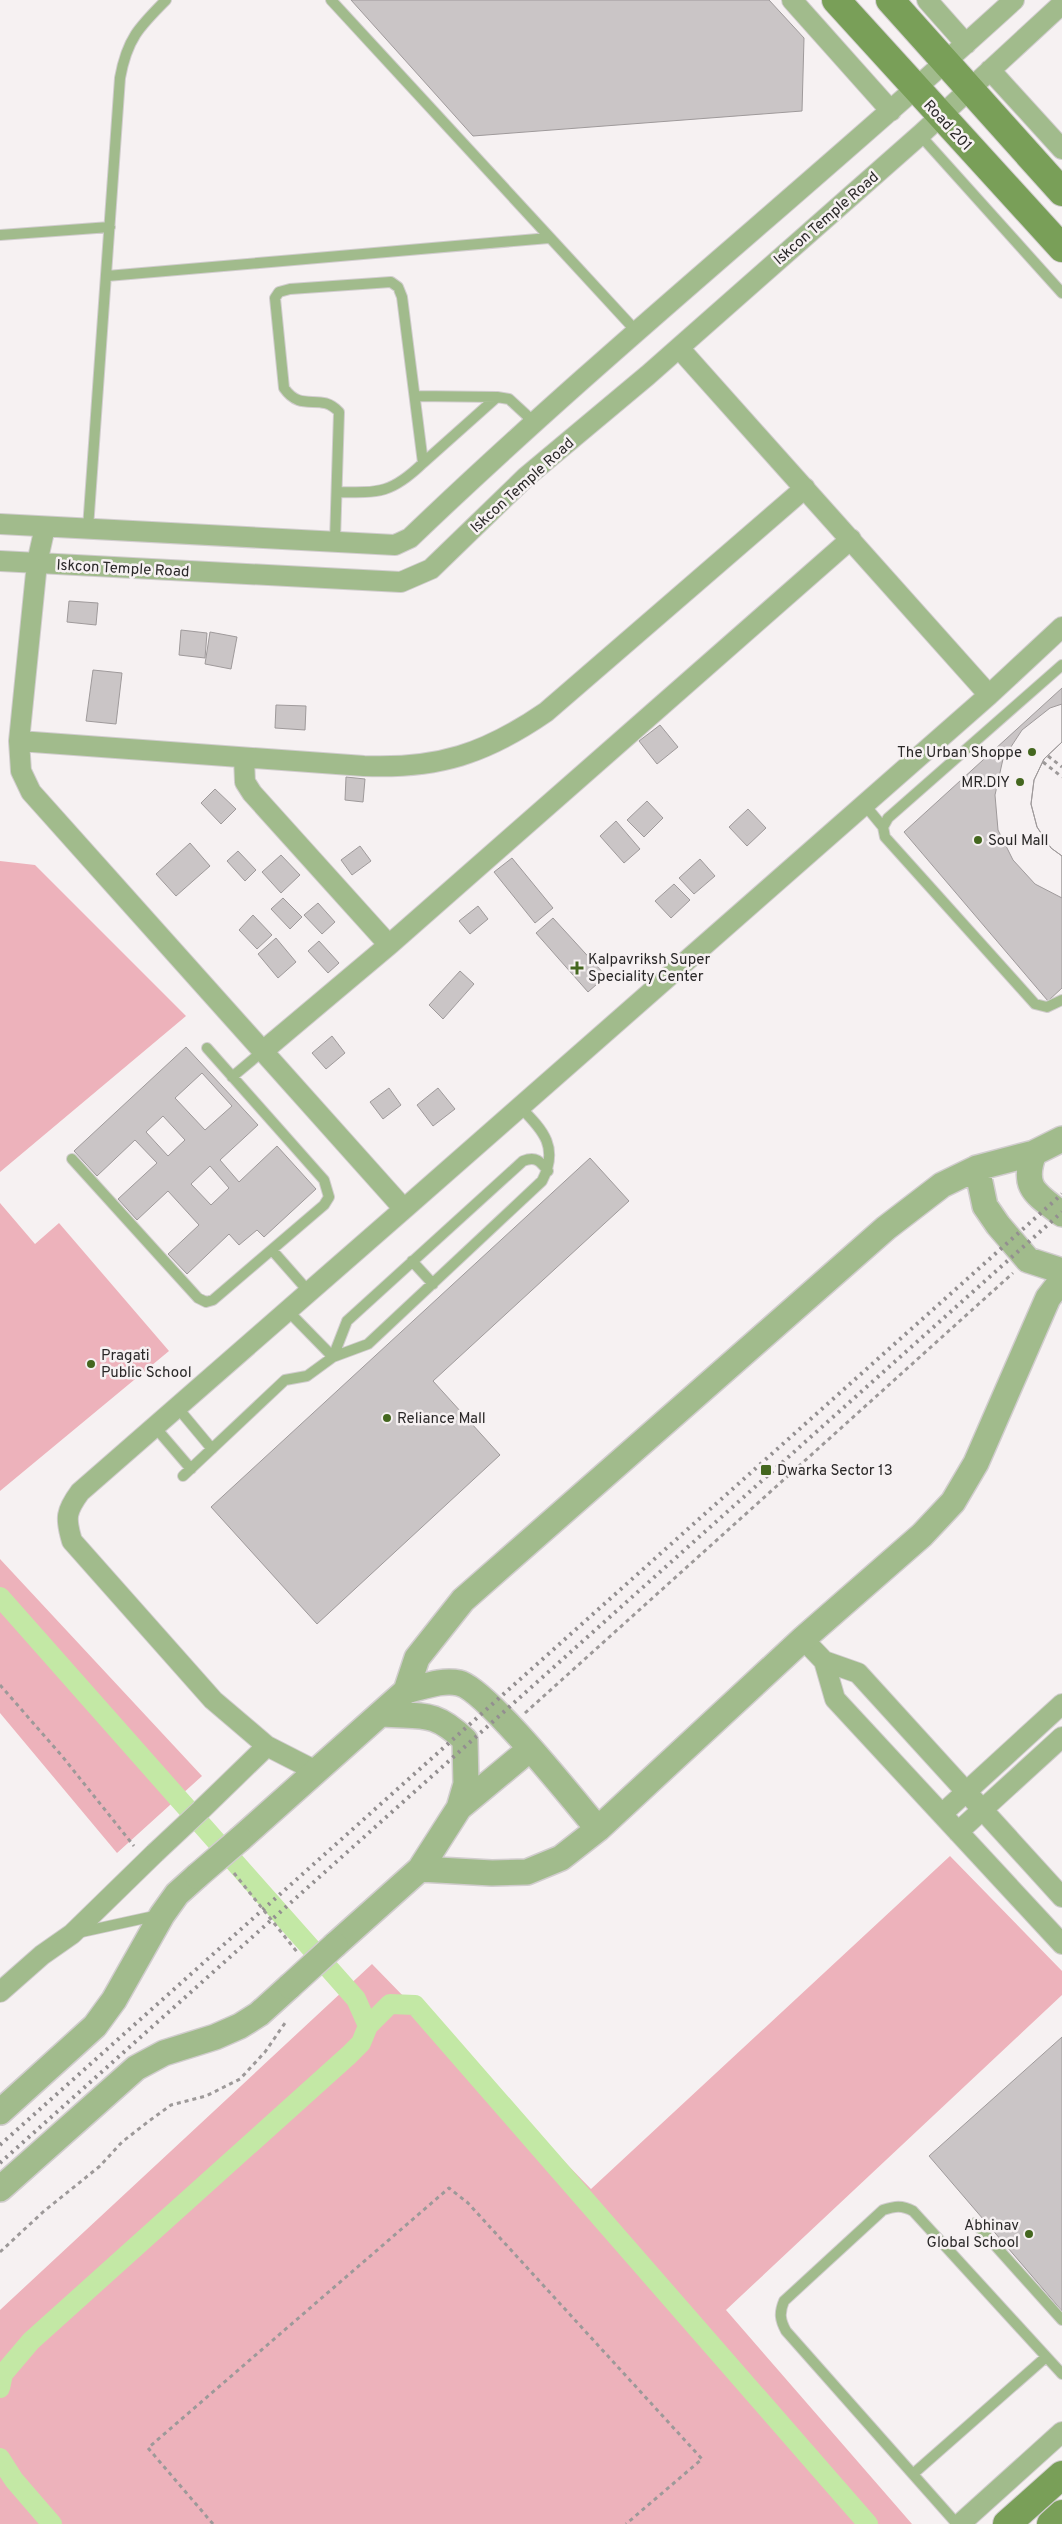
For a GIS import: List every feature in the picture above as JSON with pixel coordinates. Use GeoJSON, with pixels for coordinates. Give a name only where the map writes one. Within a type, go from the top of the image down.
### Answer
{"type":"FeatureCollection","features":[{"type":"Feature","properties":{"kind":"main road","name":"Road 201"},"geometry":{"type":"LineString","coordinates":[[836,0],[1062,248]]}},
{"type":"Feature","properties":{"kind":"main road"},"geometry":{"type":"LineString","coordinates":[[890,0],[1062,192]]}},
{"type":"Feature","properties":{"kind":"main road"},"geometry":{"type":"LineString","coordinates":[[1007,2524],[1062,2474]]}},
{"type":"Feature","properties":{"kind":"main road"},"geometry":{"type":"LineString","coordinates":[[1051,2524],[1062,2514]]}},
{"type":"Feature","properties":{"kind":"street"},"geometry":{"type":"LineString","coordinates":[[792,0],[891,111]]}},
{"type":"Feature","properties":{"kind":"street"},"geometry":{"type":"LineString","coordinates":[[927,0],[966,44]]}},
{"type":"Feature","properties":{"kind":"street"},"geometry":{"type":"LineString","coordinates":[[0,524],[395,545],[410,538],[534,422],[891,111],[1014,0]]}},
{"type":"Feature","properties":{"kind":"street","name":"Iskcon Temple Road"},"geometry":{"type":"LineString","coordinates":[[0,561],[401,582],[431,569],[526,478],[679,348],[920,136],[1062,4]]}},
{"type":"Feature","properties":{"kind":"street"},"geometry":{"type":"LineString","coordinates":[[990,70],[1062,150]]}},
{"type":"Feature","properties":{"kind":"street"},"geometry":{"type":"LineString","coordinates":[[679,348],[990,695]]}},
{"type":"Feature","properties":{"kind":"street"},"geometry":{"type":"LineString","coordinates":[[19,741],[244,759],[364,766],[414,767],[439,763],[498,742],[527,725],[566,696],[805,488]]}},
{"type":"Feature","properties":{"kind":"street"},"geometry":{"type":"LineString","coordinates":[[44,527],[37,563],[19,741],[21,771],[32,792],[404,1209]]}},
{"type":"Feature","properties":{"kind":"street"},"geometry":{"type":"LineString","coordinates":[[263,1051],[389,945],[851,539]]}},
{"type":"Feature","properties":{"kind":"street"},"geometry":{"type":"LineString","coordinates":[[316,1772],[267,1746],[213,1700],[72,1541],[67,1525],[69,1508],[80,1492],[521,1108],[990,695],[1062,627]]}},
{"type":"Feature","properties":{"kind":"street"},"geometry":{"type":"LineString","coordinates":[[244,759],[245,782],[252,793],[389,945]]}},
{"type":"Feature","properties":{"kind":"street"},"geometry":{"type":"LineString","coordinates":[[0,2112],[95,2026],[114,2000],[162,1915],[177,1894],[383,1714],[406,1691],[417,1658],[463,1600],[886,1228],[942,1185],[978,1168],[1034,1153],[1062,1139]]}},
{"type":"Feature","properties":{"kind":"street"},"geometry":{"type":"LineString","coordinates":[[1034,1153],[1029,1166],[1028,1180],[1033,1190],[1062,1214]]}},
{"type":"Feature","properties":{"kind":"street"},"geometry":{"type":"LineString","coordinates":[[978,1168],[985,1206],[998,1226],[1028,1260],[1062,1271]]}},
{"type":"Feature","properties":{"kind":"street"},"geometry":{"type":"LineString","coordinates":[[420,1869],[492,1873],[527,1872],[560,1858],[598,1829],[803,1639],[922,1535],[953,1502],[976,1463],[1048,1298],[1062,1280]]}},
{"type":"Feature","properties":{"kind":"street"},"geometry":{"type":"LineString","coordinates":[[803,1639],[824,1661],[835,1699],[1062,1944]]}},
{"type":"Feature","properties":{"kind":"street"},"geometry":{"type":"LineString","coordinates":[[824,1661],[858,1672],[1062,1896]]}},
{"type":"Feature","properties":{"kind":"street"},"geometry":{"type":"LineString","coordinates":[[406,1691],[445,1682],[460,1683],[473,1689],[530,1749],[598,1829]]}},
{"type":"Feature","properties":{"kind":"street"},"geometry":{"type":"LineString","coordinates":[[942,1814],[1062,1704]]}},
{"type":"Feature","properties":{"kind":"street"},"geometry":{"type":"LineString","coordinates":[[0,2189],[136,2068],[164,2054],[214,2038],[240,2026],[259,2014],[420,1869],[459,1808],[466,1784],[465,1740],[450,1726],[436,1718],[422,1714],[383,1714]]}},
{"type":"Feature","properties":{"kind":"street"},"geometry":{"type":"LineString","coordinates":[[958,1832],[1062,1737]]}},
{"type":"Feature","properties":{"kind":"street"},"geometry":{"type":"LineString","coordinates":[[0,1992],[42,1954],[72,1934],[146,1851],[201,1810],[267,1746]]}},
{"type":"Feature","properties":{"kind":"street"},"geometry":{"type":"LineString","coordinates":[[459,1808],[530,1749]]}},
{"type":"Feature","properties":{"kind":"street"},"geometry":{"type":"LineString","coordinates":[[959,2524],[1062,2432]]}},
{"type":"Feature","properties":{"kind":"lane"},"geometry":{"type":"LineString","coordinates":[[88,528],[108,276],[120,78],[124,58],[131,39],[166,0]]}},
{"type":"Feature","properties":{"kind":"lane"},"geometry":{"type":"LineString","coordinates":[[331,0],[636,332]]}},
{"type":"Feature","properties":{"kind":"lane"},"geometry":{"type":"LineString","coordinates":[[920,136],[1062,293]]}},
{"type":"Feature","properties":{"kind":"lane"},"geometry":{"type":"LineString","coordinates":[[0,234],[110,227]]}},
{"type":"Feature","properties":{"kind":"lane"},"geometry":{"type":"LineString","coordinates":[[108,276],[549,238]]}},
{"type":"Feature","properties":{"kind":"lane"},"geometry":{"type":"LineString","coordinates":[[335,541],[339,412],[332,404],[299,402],[289,395],[284,388],[275,298],[279,292],[290,289],[382,281],[390,282],[398,287],[402,297],[423,463]]}},
{"type":"Feature","properties":{"kind":"lane"},"geometry":{"type":"LineString","coordinates":[[414,396],[496,397],[509,399],[534,422]]}},
{"type":"Feature","properties":{"kind":"lane"},"geometry":{"type":"LineString","coordinates":[[338,492],[376,493],[404,482],[496,397]]}},
{"type":"Feature","properties":{"kind":"lane"},"geometry":{"type":"LineString","coordinates":[[1062,665],[888,818],[884,827],[885,837],[1035,1004],[1047,1008],[1062,1000]]}},
{"type":"Feature","properties":{"kind":"lane"},"geometry":{"type":"LineString","coordinates":[[864,804],[884,827]]}},
{"type":"Feature","properties":{"kind":"lane"},"geometry":{"type":"LineString","coordinates":[[72,1158],[198,1298],[206,1302],[213,1300],[324,1205],[329,1197],[324,1180],[207,1048]]}},
{"type":"Feature","properties":{"kind":"lane"},"geometry":{"type":"LineString","coordinates":[[232,1077],[263,1051]]}},
{"type":"Feature","properties":{"kind":"lane"},"geometry":{"type":"LineString","coordinates":[[183,1476],[285,1380],[307,1376],[333,1357],[368,1344],[542,1182],[548,1171],[550,1149],[544,1135],[521,1108]]}},
{"type":"Feature","properties":{"kind":"lane"},"geometry":{"type":"LineString","coordinates":[[333,1357],[347,1320],[523,1161],[531,1158],[539,1160],[548,1171]]}},
{"type":"Feature","properties":{"kind":"lane"},"geometry":{"type":"LineString","coordinates":[[272,1250],[309,1292]]}},
{"type":"Feature","properties":{"kind":"lane"},"geometry":{"type":"LineString","coordinates":[[412,1261],[433,1284]]}},
{"type":"Feature","properties":{"kind":"lane"},"geometry":{"type":"LineString","coordinates":[[288,1311],[333,1357]]}},
{"type":"Feature","properties":{"kind":"lane"},"geometry":{"type":"LineString","coordinates":[[177,1408],[212,1449]]}},
{"type":"Feature","properties":{"kind":"lane"},"geometry":{"type":"LineString","coordinates":[[155,1427],[191,1469]]}},
{"type":"Feature","properties":{"kind":"lane"},"geometry":{"type":"LineString","coordinates":[[72,1934],[162,1915]]}},
{"type":"Feature","properties":{"kind":"lane"},"geometry":{"type":"LineString","coordinates":[[959,2524],[786,2331],[781,2322],[780,2310],[784,2301],[883,2210],[894,2206],[904,2206],[913,2211],[1062,2374]]}},
{"type":"Feature","properties":{"kind":"lane"},"geometry":{"type":"LineString","coordinates":[[975,2222],[1062,2320]]}},
{"type":"Feature","properties":{"kind":"lane"},"geometry":{"type":"LineString","coordinates":[[913,2474],[1046,2357]]}},
{"type":"Feature","properties":{"kind":"path"},"geometry":{"type":"LineString","coordinates":[[1048,756],[1062,767]]}},
{"type":"Feature","properties":{"kind":"path"},"geometry":{"type":"LineString","coordinates":[[1043,762],[1062,777]]}},
{"type":"Feature","properties":{"kind":"path"},"geometry":{"type":"LineString","coordinates":[[510,1727],[1028,1260]]}},
{"type":"Feature","properties":{"kind":"path"},"geometry":{"type":"LineString","coordinates":[[0,1685],[146,1851]]}},
{"type":"Feature","properties":{"kind":"path"},"geometry":{"type":"LineString","coordinates":[[229,1866],[303,1960]]}},
{"type":"Feature","properties":{"kind":"path"},"geometry":{"type":"LineString","coordinates":[[0,2252],[43,2212],[100,2166],[122,2142],[149,2120],[171,2105],[206,2096],[240,2079],[265,2052],[288,2017]]}},
{"type":"Feature","properties":{"kind":"path"},"geometry":{"type":"LineString","coordinates":[[213,2524],[148,2448],[449,2188],[468,2203],[702,2460],[626,2524]]}},
{"type":"Feature","properties":{"kind":"shaded area"},"geometry":{"type":"Polygon","coordinates":[[[0,861],[35,865],[186,1016],[0,1172],[0,861]]]}},
{"type":"Feature","properties":{"kind":"shaded area"},"geometry":{"type":"Polygon","coordinates":[[[0,1203],[35,1244],[59,1223],[169,1351],[0,1491],[0,1203]]]}},
{"type":"Feature","properties":{"kind":"shaded area"},"geometry":{"type":"Polygon","coordinates":[[[0,1559],[202,1776],[117,1853],[0,1713],[0,1559]]]}},
{"type":"Feature","properties":{"kind":"shaded area"},"geometry":{"type":"Polygon","coordinates":[[[950,1856],[1062,1971],[1062,1995],[726,2310],[912,2524],[0,2524],[0,2310],[372,1964],[591,2189],[950,1856]]]}},
{"type":"Feature","properties":{"kind":"building"},"geometry":{"type":"Polygon","coordinates":[[[351,0],[769,0],[804,38],[802,111],[473,136],[351,0]]]}},
{"type":"Feature","properties":{"kind":"building"},"geometry":{"type":"Polygon","coordinates":[[[69,601],[98,603],[96,625],[67,622],[69,601]]]}},
{"type":"Feature","properties":{"kind":"building"},"geometry":{"type":"Polygon","coordinates":[[[181,630],[207,633],[205,658],[179,655],[181,630]]]}},
{"type":"Feature","properties":{"kind":"building"},"geometry":{"type":"Polygon","coordinates":[[[210,632],[237,637],[231,669],[205,664],[210,632]]]}},
{"type":"Feature","properties":{"kind":"building"},"geometry":{"type":"Polygon","coordinates":[[[93,670],[122,673],[116,724],[86,721],[93,670]]]}},
{"type":"Feature","properties":{"kind":"building","name":"Soul Mall"},"geometry":{"type":"Polygon","coordinates":[[[1062,688],[1062,742],[1044,759],[1034,780],[1031,804],[1037,827],[1051,848],[1062,856],[1062,988],[1048,1001],[904,832],[1062,688]]]}},
{"type":"Feature","properties":{"kind":"building"},"geometry":{"type":"Polygon","coordinates":[[[1062,704],[1062,742],[1044,759],[1034,780],[1031,804],[1037,827],[1051,848],[1062,856],[1062,898],[1035,884],[1013,860],[998,830],[995,795],[1003,759],[1022,730],[1050,708],[1062,704]]]}},
{"type":"Feature","properties":{"kind":"building"},"geometry":{"type":"Polygon","coordinates":[[[276,705],[306,706],[305,730],[275,728],[276,705]]]}},
{"type":"Feature","properties":{"kind":"building"},"geometry":{"type":"Polygon","coordinates":[[[660,725],[678,747],[657,764],[639,741],[660,725]]]}},
{"type":"Feature","properties":{"kind":"building"},"geometry":{"type":"Polygon","coordinates":[[[346,777],[365,779],[363,802],[345,800],[346,777]]]}},
{"type":"Feature","properties":{"kind":"building"},"geometry":{"type":"Polygon","coordinates":[[[215,789],[236,809],[221,824],[201,803],[215,789]]]}},
{"type":"Feature","properties":{"kind":"building"},"geometry":{"type":"Polygon","coordinates":[[[647,801],[663,818],[644,837],[627,820],[647,801]]]}},
{"type":"Feature","properties":{"kind":"building"},"geometry":{"type":"Polygon","coordinates":[[[748,809],[766,828],[747,846],[729,827],[748,809]]]}},
{"type":"Feature","properties":{"kind":"building"},"geometry":{"type":"Polygon","coordinates":[[[616,821],[640,849],[624,863],[600,836],[616,821]]]}},
{"type":"Feature","properties":{"kind":"building"},"geometry":{"type":"Polygon","coordinates":[[[190,843],[210,866],[176,896],[156,874],[190,843]]]}},
{"type":"Feature","properties":{"kind":"building"},"geometry":{"type":"Polygon","coordinates":[[[360,846],[371,861],[352,875],[341,860],[360,846]]]}},
{"type":"Feature","properties":{"kind":"building"},"geometry":{"type":"Polygon","coordinates":[[[238,851],[256,870],[245,881],[227,861],[238,851]]]}},
{"type":"Feature","properties":{"kind":"building"},"geometry":{"type":"Polygon","coordinates":[[[281,855],[300,875],[281,893],[262,872],[281,855]]]}},
{"type":"Feature","properties":{"kind":"building"},"geometry":{"type":"Polygon","coordinates":[[[512,858],[553,908],[535,923],[494,872],[512,858]]]}},
{"type":"Feature","properties":{"kind":"building"},"geometry":{"type":"Polygon","coordinates":[[[700,859],[715,876],[694,894],[679,878],[700,859]]]}},
{"type":"Feature","properties":{"kind":"building"},"geometry":{"type":"Polygon","coordinates":[[[674,884],[690,900],[671,918],[655,901],[674,884]]]}},
{"type":"Feature","properties":{"kind":"building"},"geometry":{"type":"Polygon","coordinates":[[[283,898],[302,917],[290,929],[271,909],[283,898]]]}},
{"type":"Feature","properties":{"kind":"building"},"geometry":{"type":"Polygon","coordinates":[[[318,903],[335,922],[322,934],[304,915],[318,903]]]}},
{"type":"Feature","properties":{"kind":"building"},"geometry":{"type":"Polygon","coordinates":[[[478,906],[488,919],[470,934],[459,921],[478,906]]]}},
{"type":"Feature","properties":{"kind":"building"},"geometry":{"type":"Polygon","coordinates":[[[253,915],[272,935],[257,949],[239,930],[253,915]]]}},
{"type":"Feature","properties":{"kind":"building"},"geometry":{"type":"Polygon","coordinates":[[[553,918],[606,976],[588,992],[536,933],[553,918]]]}},
{"type":"Feature","properties":{"kind":"building"},"geometry":{"type":"Polygon","coordinates":[[[276,938],[296,962],[278,978],[258,954],[276,938]]]}},
{"type":"Feature","properties":{"kind":"building"},"geometry":{"type":"Polygon","coordinates":[[[319,941],[339,963],[328,973],[308,951],[319,941]]]}},
{"type":"Feature","properties":{"kind":"building"},"geometry":{"type":"Polygon","coordinates":[[[460,971],[474,984],[443,1019],[429,1005],[460,971]]]}},
{"type":"Feature","properties":{"kind":"building"},"geometry":{"type":"Polygon","coordinates":[[[332,1036],[345,1053],[326,1069],[312,1053],[332,1036]]]}},
{"type":"Feature","properties":{"kind":"building"},"geometry":{"type":"Polygon","coordinates":[[[186,1047],[258,1125],[220,1160],[239,1182],[277,1146],[316,1189],[264,1237],[257,1230],[239,1245],[229,1234],[187,1274],[168,1254],[199,1225],[168,1191],[137,1220],[118,1199],[157,1163],[135,1140],[97,1176],[74,1151],[186,1047]],[[202,1073],[175,1098],[205,1130],[232,1106],[202,1073]],[[163,1116],[146,1132],[168,1156],[185,1140],[163,1116]],[[210,1166],[191,1184],[211,1205],[229,1188],[210,1166]]]}},
{"type":"Feature","properties":{"kind":"building"},"geometry":{"type":"Polygon","coordinates":[[[389,1088],[401,1105],[383,1119],[370,1102],[389,1088]]]}},
{"type":"Feature","properties":{"kind":"building"},"geometry":{"type":"Polygon","coordinates":[[[438,1088],[455,1109],[433,1126],[417,1105],[438,1088]]]}},
{"type":"Feature","properties":{"kind":"building","name":"Reliance Mall"},"geometry":{"type":"Polygon","coordinates":[[[590,1158],[629,1201],[433,1381],[500,1455],[317,1624],[211,1507],[590,1158]]]}},
{"type":"Feature","properties":{"kind":"building","name":"Abhinav Global School"},"geometry":{"type":"Polygon","coordinates":[[[1062,2037],[1062,2311],[929,2156],[1062,2037]]]}},
{"type":"Feature","properties":{"kind":"waterway"},"geometry":{"type":"LineString","coordinates":[[0,1597],[356,1999],[368,2026],[361,2043],[349,2055],[31,2341],[3,2374],[0,2388]]}},
{"type":"Feature","properties":{"kind":"waterway"},"geometry":{"type":"LineString","coordinates":[[368,2026],[390,2004],[415,2005],[868,2524]]}},
{"type":"Feature","properties":{"kind":"waterway"},"geometry":{"type":"LineString","coordinates":[[0,2458],[14,2480],[52,2524]]}},
{"type":"Feature","properties":{"kind":"railway"},"geometry":{"type":"LineString","coordinates":[[0,2145],[1062,1194]]}},
{"type":"Feature","properties":{"kind":"railway"},"geometry":{"type":"LineString","coordinates":[[0,2163],[1062,1212]]}},
{"type":"Feature","properties":{"kind":"place","name":"The Urban Shoppe"},"geometry":{"type":"Point","coordinates":[1032,752]}},
{"type":"Feature","properties":{"kind":"place","name":"MR.DIY"},"geometry":{"type":"Point","coordinates":[1020,782]}},
{"type":"Feature","properties":{"kind":"place","name":"Soul Mall"},"geometry":{"type":"Point","coordinates":[978,840]}},
{"type":"Feature","properties":{"kind":"place","name":"Kalpavriksh Super Speciality Center"},"geometry":{"type":"Point","coordinates":[577,968]}},
{"type":"Feature","properties":{"kind":"place","name":"Pragati Public School"},"geometry":{"type":"Point","coordinates":[91,1364]}},
{"type":"Feature","properties":{"kind":"place","name":"Reliance Mall"},"geometry":{"type":"Point","coordinates":[387,1418]}},
{"type":"Feature","properties":{"kind":"place","name":"Dwarka Sector 13"},"geometry":{"type":"Point","coordinates":[766,1470]}},
{"type":"Feature","properties":{"kind":"place","name":"Abhinav Global School"},"geometry":{"type":"Point","coordinates":[1029,2234]}}]}
